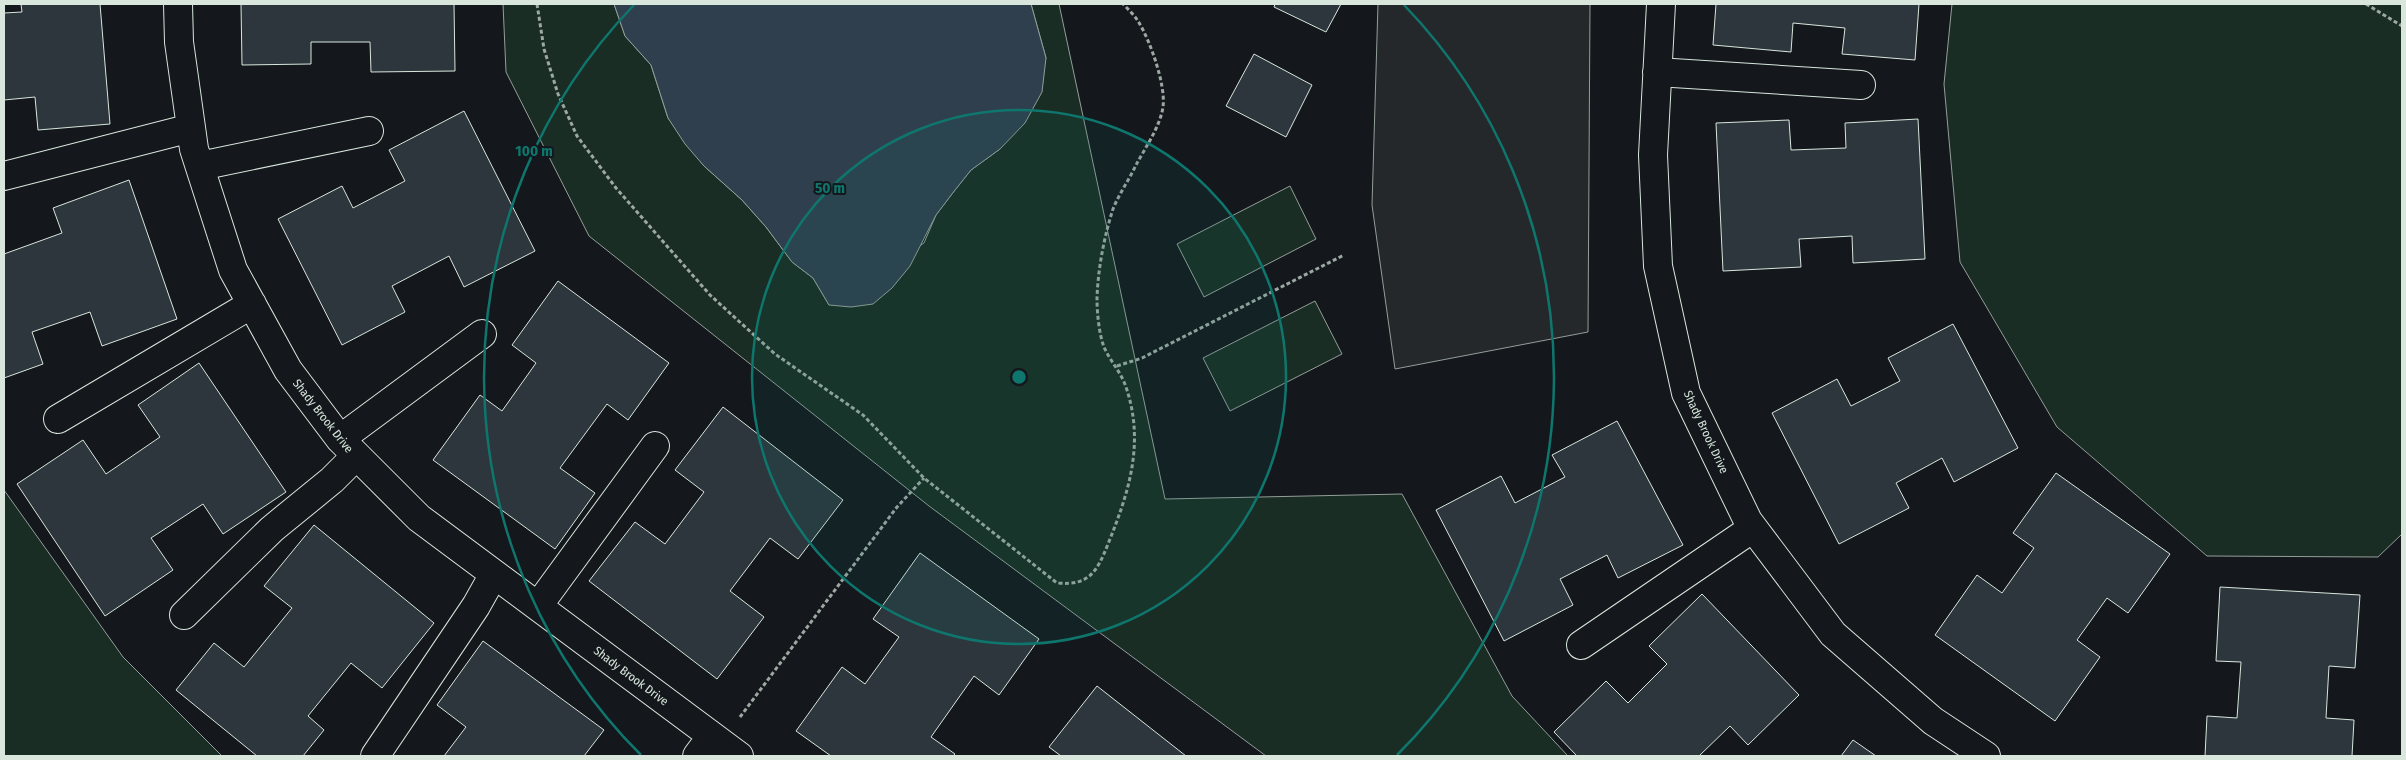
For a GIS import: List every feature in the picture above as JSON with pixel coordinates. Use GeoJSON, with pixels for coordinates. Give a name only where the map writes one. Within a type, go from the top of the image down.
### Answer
{"type":"FeatureCollection","features":[{"type":"Feature","properties":{"kind":"street","name":"Shady Brook Drive"},"geometry":{"type":"LineString","coordinates":[[178,4],[179,42],[191,128],[200,166],[233,270],[288,370],[347,448],[419,518],[538,606],[704,746],[739,756]]}},
{"type":"Feature","properties":{"kind":"street","name":"Shady Brook Drive"},"geometry":{"type":"LineString","coordinates":[[1661,4],[1653,155],[1658,266],[1686,393],[1753,528],[1834,634],[1933,721],[1986,756]]}},
{"type":"Feature","properties":{"kind":"street"},"geometry":{"type":"LineString","coordinates":[[1657,72],[1861,85]]}},
{"type":"Feature","properties":{"kind":"street"},"geometry":{"type":"LineString","coordinates":[[4,176],[191,128]]}},
{"type":"Feature","properties":{"kind":"street"},"geometry":{"type":"LineString","coordinates":[[200,166],[369,132]]}},
{"type":"Feature","properties":{"kind":"street"},"geometry":{"type":"LineString","coordinates":[[58,419],[252,304]]}},
{"type":"Feature","properties":{"kind":"street"},"geometry":{"type":"LineString","coordinates":[[184,615],[272,529],[332,480],[347,448],[482,334]]}},
{"type":"Feature","properties":{"kind":"street"},"geometry":{"type":"LineString","coordinates":[[538,606],[656,446]]}},
{"type":"Feature","properties":{"kind":"street"},"geometry":{"type":"LineString","coordinates":[[1581,645],[1753,528]]}},
{"type":"Feature","properties":{"kind":"street"},"geometry":{"type":"LineString","coordinates":[[374,756],[476,606],[494,574]]}},
{"type":"Feature","properties":{"kind":"path"},"geometry":{"type":"LineString","coordinates":[[537,4],[540,32],[558,94],[577,136],[595,162],[710,295],[775,354],[863,415],[924,478],[1057,583],[1070,584],[1084,581],[1093,573],[1103,557],[1130,486],[1134,441],[1133,420],[1126,386],[1117,366],[1104,346],[1099,320],[1098,299],[1105,242],[1114,208],[1158,122],[1163,106],[1159,78],[1150,47],[1137,20],[1123,4]]}},
{"type":"Feature","properties":{"kind":"path"},"geometry":{"type":"LineString","coordinates":[[2366,4],[2402,26]]}},
{"type":"Feature","properties":{"kind":"path"},"geometry":{"type":"LineString","coordinates":[[1117,366],[1142,358],[1344,255]]}},
{"type":"Feature","properties":{"kind":"path"},"geometry":{"type":"LineString","coordinates":[[736,721],[897,507],[924,478]]}},
{"type":"Feature","properties":{"kind":"green space"},"geometry":{"type":"Polygon","coordinates":[[[503,4],[614,4],[625,36],[651,65],[668,118],[704,166],[742,200],[766,227],[792,262],[813,278],[829,305],[924,243],[936,215],[971,170],[1000,149],[1046,58],[1031,4],[1059,4],[1165,499],[1402,494],[1512,696],[1568,756],[1266,756],[929,506],[589,236],[506,72],[503,4]]]}},
{"type":"Feature","properties":{"kind":"green space"},"geometry":{"type":"Polygon","coordinates":[[[1952,4],[2402,4],[2402,534],[2378,557],[2207,556],[2057,427],[1960,262],[1944,84],[1952,4]]]}},
{"type":"Feature","properties":{"kind":"green space"},"geometry":{"type":"Polygon","coordinates":[[[1290,186],[1316,239],[1204,297],[1177,244],[1290,186]]]}},
{"type":"Feature","properties":{"kind":"green space"},"geometry":{"type":"Polygon","coordinates":[[[1315,301],[1342,354],[1230,411],[1203,358],[1315,301]]]}},
{"type":"Feature","properties":{"kind":"green space"},"geometry":{"type":"Polygon","coordinates":[[[4,490],[123,657],[222,756],[4,756],[4,490]]]}},
{"type":"Feature","properties":{"kind":"shaded area"},"geometry":{"type":"Polygon","coordinates":[[[1378,4],[1590,4],[1588,332],[1395,369],[1372,205],[1378,4]]]}},
{"type":"Feature","properties":{"kind":"water"},"geometry":{"type":"Polygon","coordinates":[[[614,4],[1031,4],[1046,58],[1042,92],[1025,123],[1000,149],[971,170],[955,190],[936,215],[910,266],[892,288],[873,304],[851,307],[829,305],[813,278],[792,262],[766,227],[742,200],[704,166],[685,144],[668,118],[651,65],[625,36],[614,4]]]}},
{"type":"Feature","properties":{"kind":"building"},"geometry":{"type":"Polygon","coordinates":[[[21,4],[100,4],[110,124],[38,130],[35,97],[4,100],[4,13],[22,12],[21,4]]]}},
{"type":"Feature","properties":{"kind":"building"},"geometry":{"type":"Polygon","coordinates":[[[241,4],[454,4],[455,71],[371,72],[370,42],[311,42],[311,64],[242,65],[241,4]]]}},
{"type":"Feature","properties":{"kind":"building"},"geometry":{"type":"Polygon","coordinates":[[[1275,4],[1341,4],[1326,32],[1274,7],[1275,4]]]}},
{"type":"Feature","properties":{"kind":"building"},"geometry":{"type":"Polygon","coordinates":[[[1716,4],[1919,4],[1915,60],[1842,54],[1845,28],[1793,23],[1791,52],[1713,45],[1716,4]]]}},
{"type":"Feature","properties":{"kind":"building"},"geometry":{"type":"Polygon","coordinates":[[[1254,54],[1312,85],[1286,137],[1226,106],[1254,54]]]}},
{"type":"Feature","properties":{"kind":"building"},"geometry":{"type":"Polygon","coordinates":[[[464,111],[535,251],[464,287],[449,256],[392,286],[405,312],[342,345],[278,219],[342,186],[353,208],[405,181],[389,150],[464,111]]]}},
{"type":"Feature","properties":{"kind":"building"},"geometry":{"type":"Polygon","coordinates":[[[1918,119],[1925,259],[1853,263],[1852,236],[1799,239],[1801,267],[1723,271],[1716,123],[1789,120],[1791,150],[1846,148],[1845,123],[1918,119]]]}},
{"type":"Feature","properties":{"kind":"building"},"geometry":{"type":"Polygon","coordinates":[[[129,180],[177,319],[102,346],[90,312],[32,332],[43,364],[4,378],[4,254],[62,233],[53,208],[129,180]]]}},
{"type":"Feature","properties":{"kind":"building"},"geometry":{"type":"Polygon","coordinates":[[[558,281],[669,363],[628,420],[607,404],[560,468],[595,493],[555,549],[433,460],[480,395],[502,411],[536,363],[512,345],[558,281]]]}},
{"type":"Feature","properties":{"kind":"building"},"geometry":{"type":"Polygon","coordinates":[[[1953,324],[2018,448],[1954,482],[1942,458],[1896,483],[1909,508],[1839,544],[1772,413],[1837,379],[1851,406],[1900,381],[1888,358],[1953,324]]]}},
{"type":"Feature","properties":{"kind":"building"},"geometry":{"type":"Polygon","coordinates":[[[199,363],[286,492],[223,534],[203,504],[151,538],[173,570],[105,616],[17,484],[83,440],[106,474],[160,437],[138,405],[199,363]]]}},
{"type":"Feature","properties":{"kind":"building"},"geometry":{"type":"Polygon","coordinates":[[[723,407],[843,500],[798,559],[770,538],[730,591],[764,617],[717,679],[589,581],[635,522],[665,544],[704,492],[675,470],[723,407]]]}},
{"type":"Feature","properties":{"kind":"building"},"geometry":{"type":"Polygon","coordinates":[[[1617,421],[1683,545],[1618,578],[1607,555],[1560,579],[1573,605],[1504,641],[1436,510],[1501,476],[1515,503],[1565,477],[1552,455],[1617,421]]]}},
{"type":"Feature","properties":{"kind":"building"},"geometry":{"type":"Polygon","coordinates":[[[2056,473],[2170,554],[2128,613],[2107,598],[2077,640],[2100,657],[2055,721],[1935,635],[1977,575],[2002,593],[2034,548],[2013,533],[2056,473]]]}},
{"type":"Feature","properties":{"kind":"building"},"geometry":{"type":"Polygon","coordinates":[[[314,525],[434,623],[382,688],[351,663],[308,716],[324,730],[303,756],[257,756],[176,690],[214,643],[244,667],[292,608],[264,586],[314,525]]]}},
{"type":"Feature","properties":{"kind":"building"},"geometry":{"type":"Polygon","coordinates":[[[920,553],[1039,639],[999,695],[974,676],[931,737],[955,754],[953,756],[831,756],[796,731],[842,667],[865,684],[899,637],[873,619],[920,553]]]}},
{"type":"Feature","properties":{"kind":"building"},"geometry":{"type":"Polygon","coordinates":[[[2220,587],[2360,595],[2355,668],[2329,666],[2326,718],[2354,720],[2352,756],[2205,756],[2207,716],[2237,718],[2241,662],[2216,661],[2220,587]]]}},
{"type":"Feature","properties":{"kind":"building"},"geometry":{"type":"Polygon","coordinates":[[[1702,594],[1799,695],[1748,745],[1730,726],[1699,756],[1577,756],[1554,732],[1606,681],[1628,703],[1667,664],[1649,646],[1702,594]]]}},
{"type":"Feature","properties":{"kind":"building"},"geometry":{"type":"Polygon","coordinates":[[[483,641],[604,730],[584,756],[444,756],[466,727],[437,705],[483,641]]]}},
{"type":"Feature","properties":{"kind":"building"},"geometry":{"type":"Polygon","coordinates":[[[1097,686],[1186,756],[1061,756],[1049,747],[1097,686]]]}},
{"type":"Feature","properties":{"kind":"building"},"geometry":{"type":"Polygon","coordinates":[[[1853,740],[1876,756],[1841,756],[1853,740]]]}}]}
